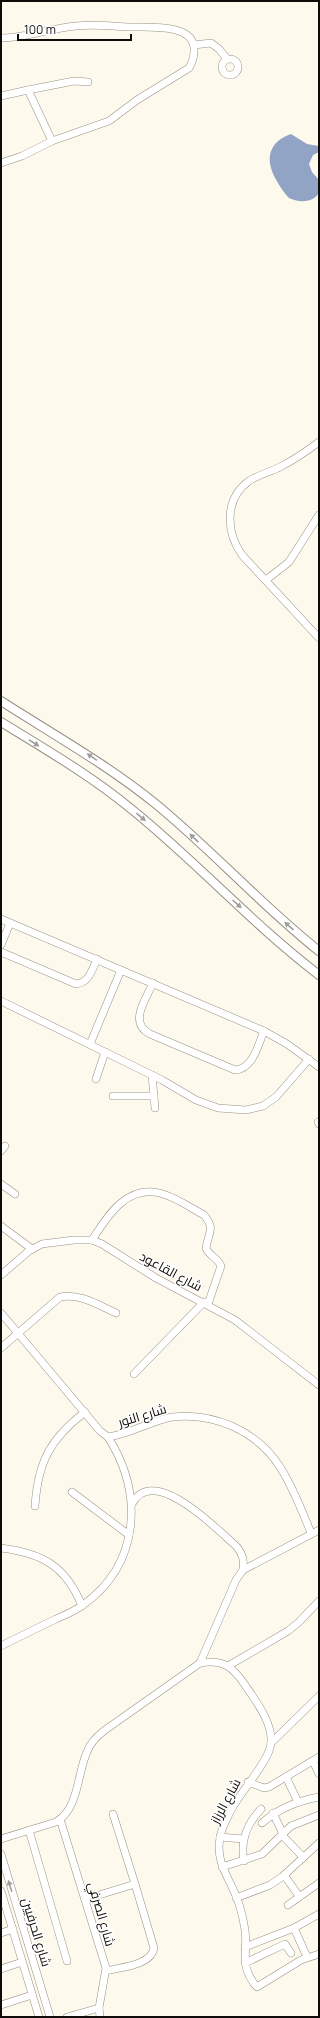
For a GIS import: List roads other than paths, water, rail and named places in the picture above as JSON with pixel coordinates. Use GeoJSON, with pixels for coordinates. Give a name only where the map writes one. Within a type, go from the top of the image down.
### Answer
{"type":"FeatureCollection","features":[{"type":"Feature","properties":{"kind":"street"},"geometry":{"type":"LineString","coordinates":[[1,38],[26,36],[58,28],[91,25],[172,29],[186,34],[194,45],[191,64],[185,72],[137,100],[109,120],[52,141],[22,156],[1,163]]}},
{"type":"Feature","properties":{"kind":"street"},"geometry":{"type":"LineString","coordinates":[[194,45],[211,43],[219,49],[227,59]]}},
{"type":"Feature","properties":{"kind":"street"},"geometry":{"type":"LineString","coordinates":[[1,96],[74,81],[88,82]]}},
{"type":"Feature","properties":{"kind":"street"},"geometry":{"type":"LineString","coordinates":[[28,90],[52,141]]}},
{"type":"Feature","properties":{"kind":"street"},"geometry":{"type":"LineString","coordinates":[[319,442],[290,461],[249,482],[240,490],[233,501],[230,522],[235,543],[242,555],[319,638]]}},
{"type":"Feature","properties":{"kind":"street"},"geometry":{"type":"LineString","coordinates":[[266,580],[282,569],[292,558],[319,515]]}},
{"type":"Feature","properties":{"kind":"street"},"geometry":{"type":"LineString","coordinates":[[1,701],[89,754],[136,788],[179,824],[289,926],[319,951]]}},
{"type":"Feature","properties":{"kind":"street"},"geometry":{"type":"LineString","coordinates":[[1,722],[87,775],[131,808],[276,940],[319,975]]}},
{"type":"Feature","properties":{"kind":"street"},"geometry":{"type":"LineString","coordinates":[[1,919],[264,1031],[309,1059],[319,1067]]}},
{"type":"Feature","properties":{"kind":"street"},"geometry":{"type":"LineString","coordinates":[[1,945],[10,923]]}},
{"type":"Feature","properties":{"kind":"street"},"geometry":{"type":"LineString","coordinates":[[1,952],[76,984],[80,984],[87,979],[97,959]]}},
{"type":"Feature","properties":{"kind":"street"},"geometry":{"type":"LineString","coordinates":[[90,1044],[120,970]]}},
{"type":"Feature","properties":{"kind":"street"},"geometry":{"type":"LineString","coordinates":[[153,983],[139,1018],[142,1028],[158,1037],[235,1070],[245,1068],[249,1064],[264,1031]]}},
{"type":"Feature","properties":{"kind":"street"},"geometry":{"type":"LineString","coordinates":[[1,1001],[90,1044],[207,1104],[218,1108],[246,1110],[263,1106],[276,1097],[309,1059]]}},
{"type":"Feature","properties":{"kind":"street"},"geometry":{"type":"LineString","coordinates":[[96,1079],[105,1052]]}},
{"type":"Feature","properties":{"kind":"street"},"geometry":{"type":"LineString","coordinates":[[152,1075],[155,1108]]}},
{"type":"Feature","properties":{"kind":"street"},"geometry":{"type":"LineString","coordinates":[[113,1096],[154,1096]]}},
{"type":"Feature","properties":{"kind":"street"},"geometry":{"type":"LineString","coordinates":[[1,1184],[15,1194]]}},
{"type":"Feature","properties":{"kind":"street"},"geometry":{"type":"LineString","coordinates":[[92,1240],[107,1217],[116,1207],[125,1199],[139,1192],[164,1194],[204,1215],[209,1220],[211,1228],[206,1248],[210,1255],[219,1262],[220,1266],[206,1303],[134,1374]]}},
{"type":"Feature","properties":{"kind":"street"},"geometry":{"type":"LineString","coordinates":[[1,1226],[32,1249]]}},
{"type":"Feature","properties":{"kind":"street","name":"شارع القاعود"},"geometry":{"type":"LineString","coordinates":[[1,1275],[32,1249],[42,1244],[74,1240],[92,1240],[102,1244],[156,1278],[206,1303],[235,1320],[260,1337],[319,1385]]}},
{"type":"Feature","properties":{"kind":"street"},"geometry":{"type":"LineString","coordinates":[[1,1348],[51,1303],[60,1297],[69,1295],[78,1296],[116,1313]]}},
{"type":"Feature","properties":{"kind":"street","name":"شارع النور"},"geometry":{"type":"LineString","coordinates":[[1,1313],[85,1412],[100,1432],[108,1437],[117,1436],[157,1421],[172,1418],[203,1417],[233,1426],[259,1443],[280,1466],[295,1494],[311,1533]]}},
{"type":"Feature","properties":{"kind":"street"},"geometry":{"type":"LineString","coordinates":[[35,1506],[36,1484],[42,1462],[67,1426],[85,1412]]}},
{"type":"Feature","properties":{"kind":"street"},"geometry":{"type":"LineString","coordinates":[[1,1646],[82,1606],[104,1585],[116,1568],[129,1535],[132,1504],[125,1469],[108,1437]]}},
{"type":"Feature","properties":{"kind":"street"},"geometry":{"type":"LineString","coordinates":[[132,1504],[135,1497],[142,1492],[150,1490],[158,1490],[179,1500],[237,1547],[242,1553],[244,1562],[243,1570]]}},
{"type":"Feature","properties":{"kind":"street"},"geometry":{"type":"LineString","coordinates":[[72,1492],[129,1535]]}},
{"type":"Feature","properties":{"kind":"street"},"geometry":{"type":"LineString","coordinates":[[200,1663],[236,1580],[243,1570],[319,1530]]}},
{"type":"Feature","properties":{"kind":"street"},"geometry":{"type":"LineString","coordinates":[[1,1548],[28,1552],[52,1564],[70,1582],[82,1606]]}},
{"type":"Feature","properties":{"kind":"street"},"geometry":{"type":"LineString","coordinates":[[228,1666],[288,1631],[319,1601]]}},
{"type":"Feature","properties":{"kind":"street"},"geometry":{"type":"LineString","coordinates":[[1,1839],[60,1819],[68,1811],[75,1795],[87,1750],[98,1735],[200,1663],[214,1662],[228,1666],[237,1672],[258,1706],[267,1725],[271,1743]]}},
{"type":"Feature","properties":{"kind":"street"},"geometry":{"type":"LineString","coordinates":[[271,1743],[319,1696]]}},
{"type":"Feature","properties":{"kind":"street","name":"شارع الرزاز"},"geometry":{"type":"LineString","coordinates":[[271,1743],[266,1756],[236,1799],[220,1837],[220,1861],[236,1898],[245,1931],[244,1962],[247,1972],[257,1988],[278,1973],[307,1957]]}},
{"type":"Feature","properties":{"kind":"street"},"geometry":{"type":"LineString","coordinates":[[248,1782],[267,1788],[316,1759],[319,1774]]}},
{"type":"Feature","properties":{"kind":"street"},"geometry":{"type":"LineString","coordinates":[[286,1777],[298,1802]]}},
{"type":"Feature","properties":{"kind":"street"},"geometry":{"type":"LineString","coordinates":[[262,1823],[273,1813],[298,1802],[319,1797]]}},
{"type":"Feature","properties":{"kind":"street"},"geometry":{"type":"LineString","coordinates":[[244,1861],[244,1839],[247,1828],[261,1809]]}},
{"type":"Feature","properties":{"kind":"street"},"geometry":{"type":"LineString","coordinates":[[273,1813],[282,1834],[304,1857]]}},
{"type":"Feature","properties":{"kind":"street"},"geometry":{"type":"LineString","coordinates":[[106,1971],[146,1961],[153,1952],[154,1948],[113,1814]]}},
{"type":"Feature","properties":{"kind":"street"},"geometry":{"type":"LineString","coordinates":[[222,1867],[262,1854],[282,1834],[296,1823],[319,1815]]}},
{"type":"Feature","properties":{"kind":"street","name":"شارع الصرفي"},"geometry":{"type":"LineString","coordinates":[[60,1819],[86,1899],[106,1971],[99,2008],[100,2017]]}},
{"type":"Feature","properties":{"kind":"street"},"geometry":{"type":"LineString","coordinates":[[29,1830],[67,1961]]}},
{"type":"Feature","properties":{"kind":"street"},"geometry":{"type":"LineString","coordinates":[[220,1837],[244,1839]]}},
{"type":"Feature","properties":{"kind":"street"},"geometry":{"type":"LineString","coordinates":[[236,1898],[270,1885],[284,1875],[319,1843]]}},
{"type":"Feature","properties":{"kind":"street","name":"شارع الحرفيين"},"geometry":{"type":"LineString","coordinates":[[1,1854],[50,2017]]}},
{"type":"Feature","properties":{"kind":"street"},"geometry":{"type":"LineString","coordinates":[[284,1875],[300,1896]]}},
{"type":"Feature","properties":{"kind":"street"},"geometry":{"type":"LineString","coordinates":[[288,1905],[319,1883]]}},
{"type":"Feature","properties":{"kind":"street"},"geometry":{"type":"LineString","coordinates":[[86,1899],[134,1884]]}},
{"type":"Feature","properties":{"kind":"street","name":"شارع الحرفيين"},"geometry":{"type":"LineString","coordinates":[[1,1895],[39,2017]]}},
{"type":"Feature","properties":{"kind":"street"},"geometry":{"type":"LineString","coordinates":[[245,1947],[294,1928],[319,1914]]}},
{"type":"Feature","properties":{"kind":"street"},"geometry":{"type":"LineString","coordinates":[[294,1928],[307,1957],[319,1954]]}},
{"type":"Feature","properties":{"kind":"street"},"geometry":{"type":"LineString","coordinates":[[1,1933],[12,1930]]}},
{"type":"Feature","properties":{"kind":"street"},"geometry":{"type":"LineString","coordinates":[[244,1962],[285,1944],[292,1953]]}},
{"type":"Feature","properties":{"kind":"street"},"geometry":{"type":"LineString","coordinates":[[1,1969],[22,1962]]}},
{"type":"Feature","properties":{"kind":"street"},"geometry":{"type":"LineString","coordinates":[[1,2005],[32,1995]]}},
{"type":"Feature","properties":{"kind":"street"},"geometry":{"type":"LineString","coordinates":[[67,2017],[99,2008]]}},
{"type":"Feature","properties":{"kind":"water"},"geometry":{"type":"Polygon","coordinates":[[[291,134],[307,144],[319,146],[319,152],[313,155],[309,164],[312,172],[319,180],[319,191],[317,196],[310,200],[297,201],[289,198],[278,183],[271,168],[270,154],[272,148],[277,142],[291,134]]]}}]}
